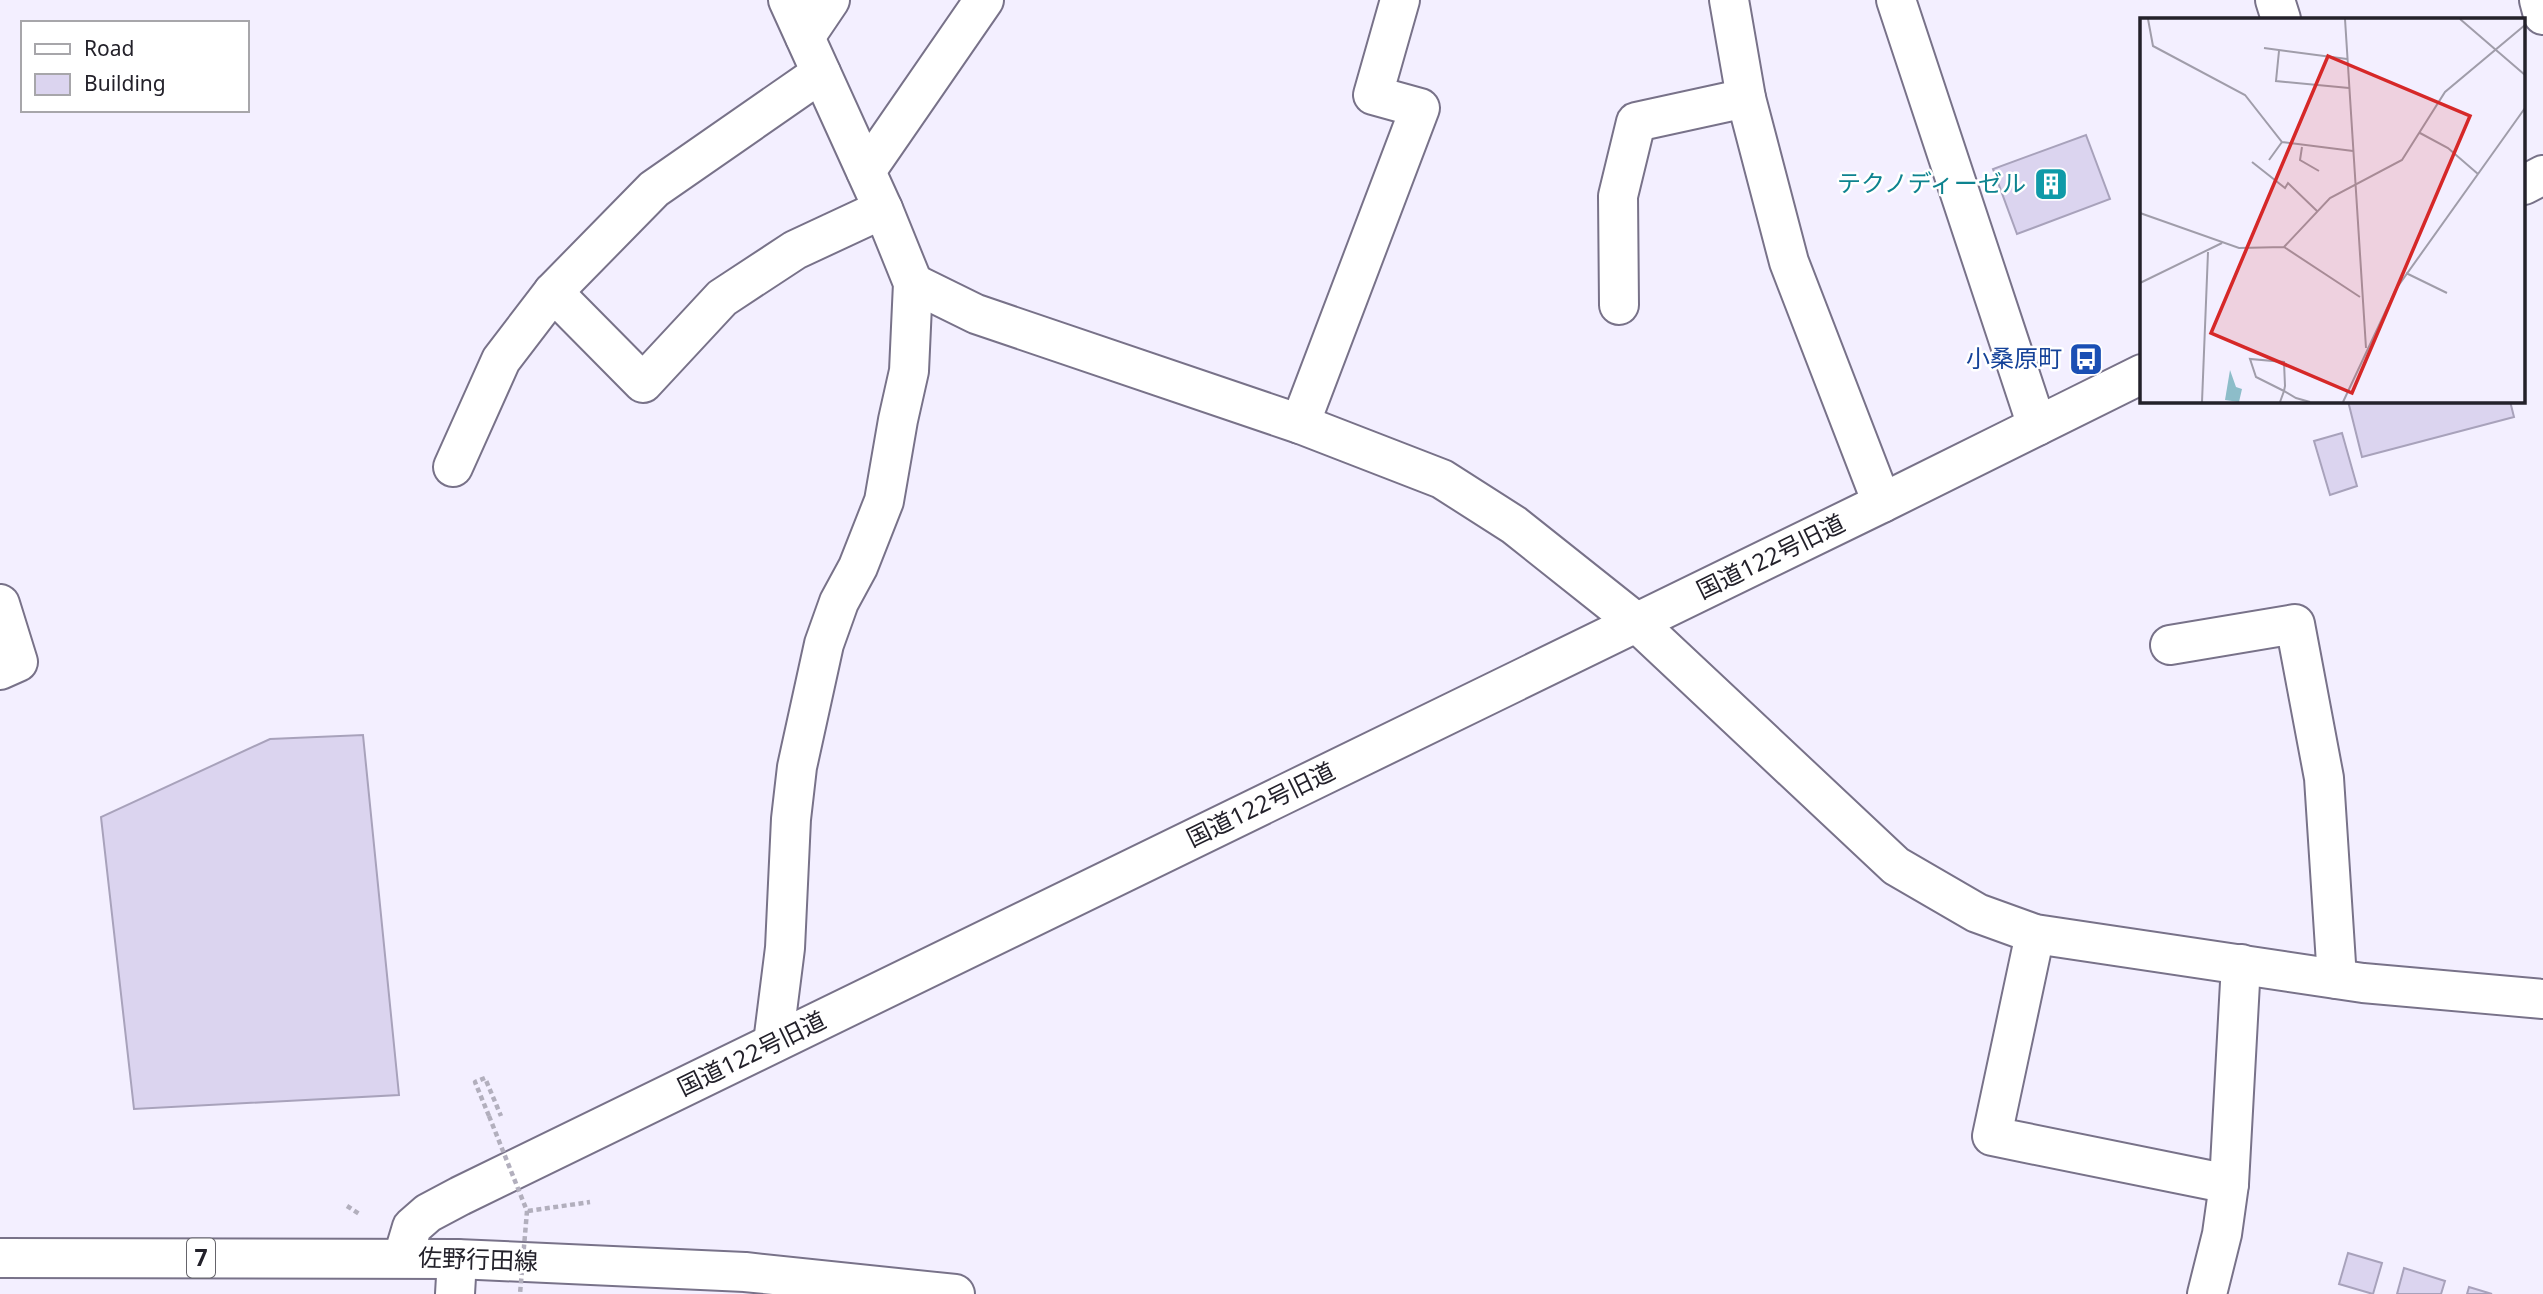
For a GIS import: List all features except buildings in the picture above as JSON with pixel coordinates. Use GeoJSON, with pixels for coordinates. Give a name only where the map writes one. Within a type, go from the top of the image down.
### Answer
{"type":"FeatureCollection","features":[{"type":"Feature","properties":{"kind":"street"},"geometry":{"type":"LineString","coordinates":[[773,1043],[785,948],[789,845],[797,767],[824,644],[839,602],[858,567],[884,501],[909,371],[913,284],[883,209],[788,0]]}},
{"type":"Feature","properties":{"kind":"street"},"geometry":{"type":"LineString","coordinates":[[805,37],[831,0]]}},
{"type":"Feature","properties":{"kind":"street"},"geometry":{"type":"LineString","coordinates":[[866,171],[984,0]]}},
{"type":"Feature","properties":{"kind":"street"},"geometry":{"type":"LineString","coordinates":[[1300,424],[1420,108],[1373,95],[1400,0]]}},
{"type":"Feature","properties":{"kind":"street"},"geometry":{"type":"LineString","coordinates":[[1729,0],[1746,97],[1789,262],[1882,503]]}},
{"type":"Feature","properties":{"kind":"street"},"geometry":{"type":"LineString","coordinates":[[1896,0],[2037,426]]}},
{"type":"Feature","properties":{"kind":"street"},"geometry":{"type":"LineString","coordinates":[[2275,0],[2281,18]]}},
{"type":"Feature","properties":{"kind":"street"},"geometry":{"type":"LineString","coordinates":[[2539,0],[2543,15]]}},
{"type":"Feature","properties":{"kind":"street"},"geometry":{"type":"LineString","coordinates":[[453,467],[501,360],[553,292],[654,189],[821,73]]}},
{"type":"Feature","properties":{"kind":"street"},"geometry":{"type":"LineString","coordinates":[[1619,305],[1618,196],[1636,122],[1746,97]]}},
{"type":"Feature","properties":{"kind":"street"},"geometry":{"type":"LineString","coordinates":[[2526,184],[2543,175]]}},
{"type":"Feature","properties":{"kind":"street"},"geometry":{"type":"LineString","coordinates":[[553,292],[643,383],[722,298],[795,250],[883,209]]}},
{"type":"Feature","properties":{"kind":"street"},"geometry":{"type":"LineString","coordinates":[[913,284],[976,314],[1300,424],[1442,479],[1514,525],[1636,622],[1896,866],[1977,912],[2035,934],[2337,979],[2543,999]]}},
{"type":"Feature","properties":{"kind":"street","name":"国道122号旧道"},"geometry":{"type":"LineString","coordinates":[[403,1257],[412,1227],[428,1213],[2140,375]]}},
{"type":"Feature","properties":{"kind":"street"},"geometry":{"type":"LineString","coordinates":[[0,604],[18,662],[0,670]]}},
{"type":"Feature","properties":{"kind":"street"},"geometry":{"type":"LineString","coordinates":[[2170,645],[2295,624],[2324,778],[2337,979]]}},
{"type":"Feature","properties":{"kind":"street"},"geometry":{"type":"LineString","coordinates":[[2035,934],[1992,1136],[2229,1184]]}},
{"type":"Feature","properties":{"kind":"street"},"geometry":{"type":"LineString","coordinates":[[2207,1294],[2222,1234],[2229,1184],[2241,964]]}},
{"type":"Feature","properties":{"kind":"street","name":"佐野行田線"},"geometry":{"type":"LineString","coordinates":[[0,1258],[403,1257],[456,1276],[745,1272],[955,1294]]}},
{"type":"Feature","properties":{"kind":"path"},"geometry":{"type":"LineString","coordinates":[[501,1116],[485,1078],[475,1082],[527,1211],[520,1294]]}},
{"type":"Feature","properties":{"kind":"path"},"geometry":{"type":"LineString","coordinates":[[527,1211],[590,1202]]}},
{"type":"Feature","properties":{"kind":"place","name":"テクノディーゼル"},"geometry":{"type":"Point","coordinates":[2051,184]}},
{"type":"Feature","properties":{"kind":"place","name":"小桑原町"},"geometry":{"type":"Point","coordinates":[2086,359]}}]}
